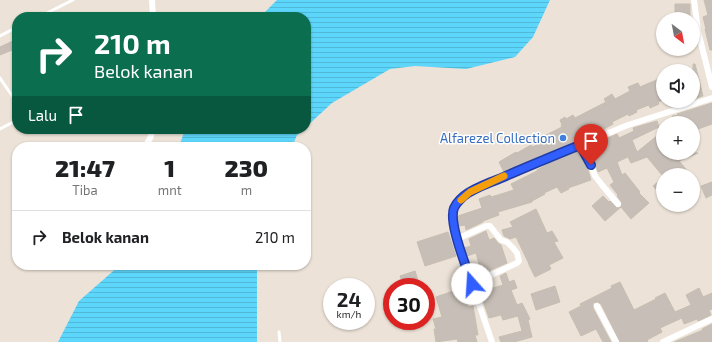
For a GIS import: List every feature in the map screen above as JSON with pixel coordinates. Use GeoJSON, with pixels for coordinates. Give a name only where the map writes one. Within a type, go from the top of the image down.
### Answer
{"type":"FeatureCollection","features":[{"type":"Feature","properties":{"kind":"street"},"geometry":{"type":"LineString","coordinates":[[152,0],[153,12]]}},
{"type":"Feature","properties":{"kind":"street"},"geometry":{"type":"LineString","coordinates":[[694,0],[698,32],[712,87]]}},
{"type":"Feature","properties":{"kind":"street"},"geometry":{"type":"LineString","coordinates":[[492,342],[454,231],[453,209],[465,195],[477,188],[516,171],[628,125],[712,98]]}},
{"type":"Feature","properties":{"kind":"street"},"geometry":{"type":"LineString","coordinates":[[580,145],[595,176],[618,204]]}},
{"type":"Feature","properties":{"kind":"street"},"geometry":{"type":"LineString","coordinates":[[457,239],[486,226],[490,226],[501,240],[514,248],[517,253],[519,261],[517,263],[472,284]]}},
{"type":"Feature","properties":{"kind":"street"},"geometry":{"type":"LineString","coordinates":[[597,306],[616,342]]}},
{"type":"Feature","properties":{"kind":"street"},"geometry":{"type":"LineString","coordinates":[[663,342],[712,319]]}},
{"type":"Feature","properties":{"kind":"lane"},"geometry":{"type":"LineString","coordinates":[[49,12],[74,0]]}},
{"type":"Feature","properties":{"kind":"lane"},"geometry":{"type":"LineString","coordinates":[[0,36],[12,30]]}},
{"type":"Feature","properties":{"kind":"lane"},"geometry":{"type":"LineString","coordinates":[[0,78],[12,96]]}},
{"type":"Feature","properties":{"kind":"lane"},"geometry":{"type":"LineString","coordinates":[[0,129],[12,123]]}},
{"type":"Feature","properties":{"kind":"lane"},"geometry":{"type":"LineString","coordinates":[[279,332],[280,342]]}},
{"type":"Feature","properties":{"kind":"water"},"geometry":{"type":"Polygon","coordinates":[[[277,0],[550,0],[533,37],[515,57],[466,69],[415,66],[390,69],[332,103],[311,122],[311,12],[265,12],[277,0]]]}},
{"type":"Feature","properties":{"kind":"water"},"geometry":{"type":"Polygon","coordinates":[[[183,134],[298,134],[294,142],[181,142],[183,134]]]}},
{"type":"Feature","properties":{"kind":"water"},"geometry":{"type":"Polygon","coordinates":[[[114,270],[257,270],[257,342],[58,342],[79,301],[114,270]]]}},
{"type":"Feature","properties":{"kind":"building"},"geometry":{"type":"Polygon","coordinates":[[[704,0],[712,0],[712,50],[710,50],[703,17],[708,15],[704,0]]]}},
{"type":"Feature","properties":{"kind":"building"},"geometry":{"type":"Polygon","coordinates":[[[675,4],[690,4],[690,12],[675,12],[675,4]]]}},
{"type":"Feature","properties":{"kind":"building"},"geometry":{"type":"Polygon","coordinates":[[[12,41],[12,50],[0,55],[0,47],[12,41]]]}},
{"type":"Feature","properties":{"kind":"building"},"geometry":{"type":"Polygon","coordinates":[[[656,80],[656,105],[650,108],[649,105],[636,110],[637,112],[629,116],[628,114],[612,122],[613,124],[604,129],[603,127],[592,133],[589,128],[576,136],[578,140],[504,172],[499,162],[516,152],[517,153],[531,145],[532,147],[548,139],[546,135],[562,127],[560,120],[565,117],[566,119],[573,115],[575,118],[606,102],[604,99],[612,94],[615,99],[630,91],[628,87],[638,83],[640,87],[656,80]]]}},
{"type":"Feature","properties":{"kind":"building"},"geometry":{"type":"Polygon","coordinates":[[[700,84],[703,96],[700,97],[700,84]]]}},
{"type":"Feature","properties":{"kind":"building"},"geometry":{"type":"Polygon","coordinates":[[[712,103],[712,124],[700,128],[700,116],[672,116],[700,108],[712,103]]]}},
{"type":"Feature","properties":{"kind":"building"},"geometry":{"type":"Polygon","coordinates":[[[656,121],[656,128],[632,140],[637,152],[656,137],[656,160],[681,160],[679,161],[685,168],[656,168],[647,157],[631,163],[628,157],[617,162],[622,175],[625,173],[640,192],[639,193],[649,203],[631,219],[621,207],[622,203],[617,196],[618,195],[610,185],[614,182],[607,168],[598,172],[587,148],[617,134],[619,138],[634,131],[633,128],[656,121]]]}},
{"type":"Feature","properties":{"kind":"building"},"geometry":{"type":"Polygon","coordinates":[[[578,150],[587,167],[591,180],[568,188],[569,189],[561,193],[557,187],[544,193],[545,194],[532,202],[498,212],[499,215],[466,230],[465,225],[459,226],[458,216],[482,208],[479,199],[514,190],[511,184],[537,171],[548,164],[547,163],[578,150]]]}},
{"type":"Feature","properties":{"kind":"building"},"geometry":{"type":"Polygon","coordinates":[[[712,182],[712,195],[706,198],[701,186],[712,182]]]}},
{"type":"Feature","properties":{"kind":"building"},"geometry":{"type":"Polygon","coordinates":[[[603,196],[617,208],[621,207],[605,221],[592,206],[603,196]]]}},
{"type":"Feature","properties":{"kind":"building"},"geometry":{"type":"Polygon","coordinates":[[[536,209],[547,233],[552,231],[558,241],[554,242],[563,258],[549,265],[551,269],[535,277],[516,237],[510,239],[504,236],[502,230],[513,227],[510,222],[536,209]]]}},
{"type":"Feature","properties":{"kind":"building"},"geometry":{"type":"Polygon","coordinates":[[[486,231],[489,240],[494,238],[501,245],[507,263],[474,277],[471,267],[479,264],[476,253],[467,256],[464,248],[471,246],[469,239],[486,231]]]}},
{"type":"Feature","properties":{"kind":"building"},"geometry":{"type":"Polygon","coordinates":[[[448,232],[456,256],[425,266],[417,242],[448,232]]]}},
{"type":"Feature","properties":{"kind":"building"},"geometry":{"type":"Polygon","coordinates":[[[415,271],[417,278],[401,278],[400,276],[415,271]]]}},
{"type":"Feature","properties":{"kind":"building"},"geometry":{"type":"Polygon","coordinates":[[[506,273],[509,282],[514,280],[517,288],[511,290],[517,305],[522,303],[530,319],[528,320],[532,337],[514,342],[501,342],[499,337],[522,331],[518,316],[503,320],[501,315],[489,318],[480,292],[503,285],[500,276],[506,273]]]}},
{"type":"Feature","properties":{"kind":"building"},"geometry":{"type":"Polygon","coordinates":[[[620,282],[634,310],[665,293],[675,312],[691,305],[686,295],[699,288],[703,297],[712,293],[712,309],[709,310],[711,315],[698,321],[697,319],[684,324],[682,318],[660,328],[662,332],[647,340],[648,342],[620,342],[601,304],[597,302],[593,303],[593,308],[611,342],[603,342],[596,329],[581,336],[569,312],[581,306],[580,304],[612,288],[611,286],[620,282]]]}},
{"type":"Feature","properties":{"kind":"building"},"geometry":{"type":"Polygon","coordinates":[[[555,286],[560,302],[536,310],[531,294],[555,286]]]}},
{"type":"Feature","properties":{"kind":"building"},"geometry":{"type":"Polygon","coordinates":[[[462,288],[468,307],[473,306],[478,335],[475,335],[477,342],[458,342],[457,339],[436,342],[434,330],[436,329],[435,319],[442,317],[436,297],[462,288]]]}},
{"type":"Feature","properties":{"kind":"building"},"geometry":{"type":"Polygon","coordinates":[[[712,324],[712,342],[674,342],[703,330],[702,329],[712,324]]]}},
{"type":"Feature","properties":{"kind":"slow traffic"},"geometry":{"type":"LineString","coordinates":[[461,200],[465,195],[477,188],[504,176]]}},
{"type":"Feature","properties":{"kind":"place","name":"Alfarezel Collection"},"geometry":{"type":"Point","coordinates":[563,138]}},
{"type":"Feature","properties":{"kind":"route"},"geometry":{"type":"LineString","coordinates":[[472,284],[454,231],[453,209],[465,195],[477,188],[516,171],[580,145],[591,165]]}}]}
